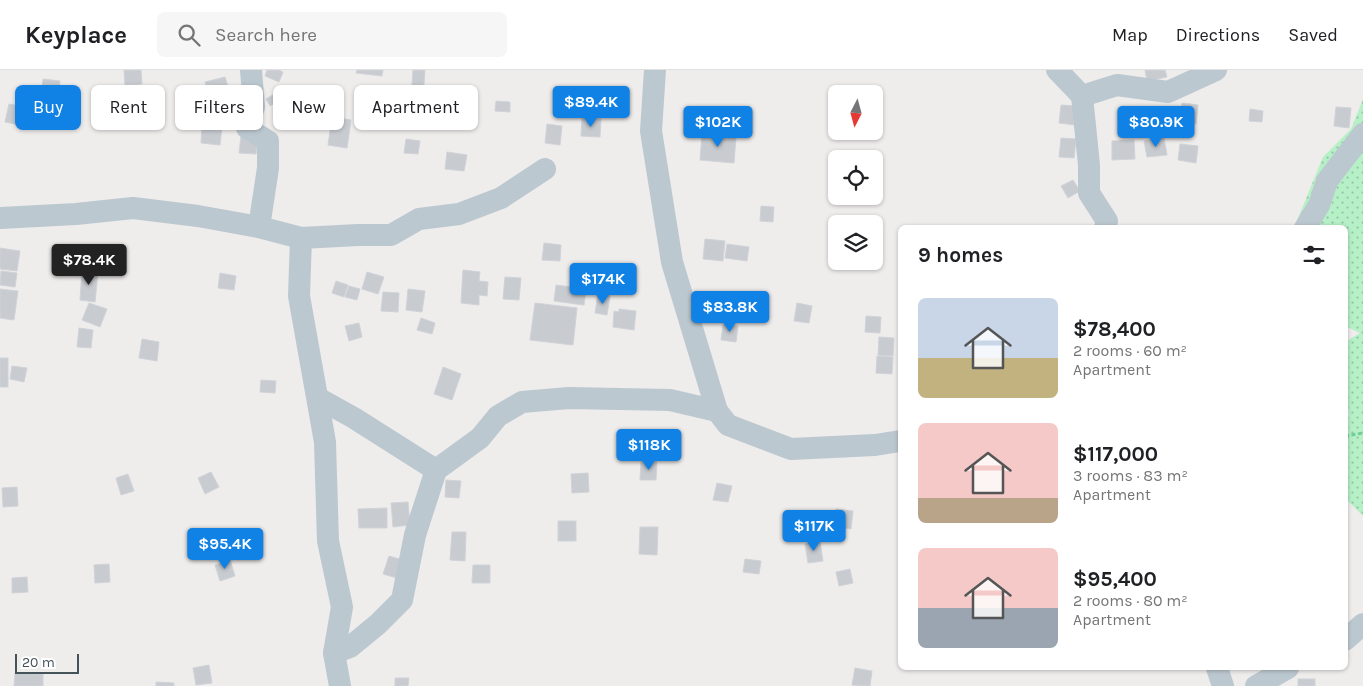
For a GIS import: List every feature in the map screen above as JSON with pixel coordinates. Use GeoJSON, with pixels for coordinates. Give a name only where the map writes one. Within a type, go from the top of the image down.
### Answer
{"type":"FeatureCollection","features":[{"type":"Feature","properties":{"kind":"street"},"geometry":{"type":"LineString","coordinates":[[251,70],[254,108],[247,128],[268,141],[268,168],[259,226]]}},
{"type":"Feature","properties":{"kind":"street"},"geometry":{"type":"LineString","coordinates":[[655,70],[651,131],[672,262],[717,411],[728,425],[791,449],[875,446],[898,441]]}},
{"type":"Feature","properties":{"kind":"street"},"geometry":{"type":"LineString","coordinates":[[1057,70],[1082,96],[1089,165],[1089,193],[1107,221],[1106,225]]}},
{"type":"Feature","properties":{"kind":"street"},"geometry":{"type":"LineString","coordinates":[[1082,96],[1117,85],[1168,92],[1216,70]]}},
{"type":"Feature","properties":{"kind":"street"},"geometry":{"type":"LineString","coordinates":[[1307,225],[1319,205],[1327,181],[1363,134]]}},
{"type":"Feature","properties":{"kind":"street"},"geometry":{"type":"LineString","coordinates":[[0,218],[76,214],[133,208],[259,226],[300,238],[391,235],[419,219],[459,214],[501,198],[545,169]]}},
{"type":"Feature","properties":{"kind":"street"},"geometry":{"type":"LineString","coordinates":[[300,238],[299,296],[325,442],[328,541],[342,607],[334,653],[340,686]]}},
{"type":"Feature","properties":{"kind":"street"},"geometry":{"type":"LineString","coordinates":[[318,398],[354,418],[436,470]]}},
{"type":"Feature","properties":{"kind":"street"},"geometry":{"type":"LineString","coordinates":[[334,653],[350,647],[378,624],[402,600],[415,534],[436,470],[480,438],[498,416],[522,402],[569,398],[670,400],[717,411]]}},
{"type":"Feature","properties":{"kind":"street"},"geometry":{"type":"LineString","coordinates":[[1348,637],[1363,624]]}},
{"type":"Feature","properties":{"kind":"street"},"geometry":{"type":"LineString","coordinates":[[1218,670],[1224,686]]}},
{"type":"Feature","properties":{"kind":"street"},"geometry":{"type":"LineString","coordinates":[[1256,686],[1284,670]]}},
{"type":"Feature","properties":{"kind":"path"},"geometry":{"type":"LineString","coordinates":[[1348,436],[1363,433]]}},
{"type":"Feature","properties":{"kind":"green space"},"geometry":{"type":"Polygon","coordinates":[[[1363,99],[1363,516],[1348,501],[1348,340],[1360,333],[1348,327],[1348,225],[1295,225],[1323,157],[1351,129],[1363,99]]]}},
{"type":"Feature","properties":{"kind":"building"},"geometry":{"type":"Polygon","coordinates":[[[124,70],[141,70],[142,84],[125,85],[124,70]]]}},
{"type":"Feature","properties":{"kind":"building"},"geometry":{"type":"Polygon","coordinates":[[[267,70],[283,72],[279,82],[265,76],[267,70]]]}},
{"type":"Feature","properties":{"kind":"building"},"geometry":{"type":"Polygon","coordinates":[[[357,70],[383,70],[382,76],[356,73],[357,70]]]}},
{"type":"Feature","properties":{"kind":"building"},"geometry":{"type":"Polygon","coordinates":[[[413,70],[425,70],[424,85],[412,85],[413,70]]]}},
{"type":"Feature","properties":{"kind":"building"},"geometry":{"type":"Polygon","coordinates":[[[1145,70],[1165,70],[1167,77],[1147,81],[1145,70]]]}},
{"type":"Feature","properties":{"kind":"building"},"geometry":{"type":"Polygon","coordinates":[[[225,77],[228,85],[206,85],[205,82],[225,77]]]}},
{"type":"Feature","properties":{"kind":"building"},"geometry":{"type":"Polygon","coordinates":[[[43,79],[60,81],[60,85],[42,85],[43,79]]]}},
{"type":"Feature","properties":{"kind":"building"},"geometry":{"type":"Polygon","coordinates":[[[273,95],[273,104],[270,106],[266,99],[273,95]]]}},
{"type":"Feature","properties":{"kind":"building"},"geometry":{"type":"Polygon","coordinates":[[[496,101],[510,102],[510,112],[495,111],[496,101]]]}},
{"type":"Feature","properties":{"kind":"building"},"geometry":{"type":"Polygon","coordinates":[[[1182,103],[1198,105],[1196,124],[1180,122],[1182,103]]]}},
{"type":"Feature","properties":{"kind":"building"},"geometry":{"type":"Polygon","coordinates":[[[9,104],[15,105],[15,124],[5,122],[9,104]]]}},
{"type":"Feature","properties":{"kind":"building"},"geometry":{"type":"Polygon","coordinates":[[[1061,105],[1076,106],[1075,125],[1059,123],[1061,105]]]}},
{"type":"Feature","properties":{"kind":"building"},"geometry":{"type":"Polygon","coordinates":[[[1336,107],[1351,108],[1349,128],[1334,126],[1336,107]]]}},
{"type":"Feature","properties":{"kind":"building"},"geometry":{"type":"Polygon","coordinates":[[[1250,109],[1263,111],[1262,122],[1249,121],[1250,109]]]}},
{"type":"Feature","properties":{"kind":"building"},"geometry":{"type":"Polygon","coordinates":[[[1124,116],[1137,116],[1137,128],[1123,127],[1124,116]]]}},
{"type":"Feature","properties":{"kind":"building"},"geometry":{"type":"Polygon","coordinates":[[[582,118],[601,119],[600,137],[581,136],[582,118]]]}},
{"type":"Feature","properties":{"kind":"building"},"geometry":{"type":"Polygon","coordinates":[[[344,119],[351,120],[347,148],[328,145],[330,130],[344,130],[344,119]]]}},
{"type":"Feature","properties":{"kind":"building"},"geometry":{"type":"Polygon","coordinates":[[[547,124],[562,126],[560,145],[545,143],[547,124]]]}},
{"type":"Feature","properties":{"kind":"building"},"geometry":{"type":"Polygon","coordinates":[[[202,130],[222,130],[220,145],[201,143],[202,130]]]}},
{"type":"Feature","properties":{"kind":"building"},"geometry":{"type":"Polygon","coordinates":[[[702,134],[736,137],[734,163],[700,160],[702,134]]]}},
{"type":"Feature","properties":{"kind":"building"},"geometry":{"type":"Polygon","coordinates":[[[241,136],[258,138],[256,154],[239,153],[241,136]]]}},
{"type":"Feature","properties":{"kind":"building"},"geometry":{"type":"Polygon","coordinates":[[[1061,138],[1076,139],[1074,158],[1059,157],[1061,138]]]}},
{"type":"Feature","properties":{"kind":"building"},"geometry":{"type":"Polygon","coordinates":[[[1164,138],[1167,155],[1147,157],[1144,141],[1164,138]]]}},
{"type":"Feature","properties":{"kind":"building"},"geometry":{"type":"Polygon","coordinates":[[[406,139],[420,141],[418,154],[404,153],[406,139]]]}},
{"type":"Feature","properties":{"kind":"building"},"geometry":{"type":"Polygon","coordinates":[[[1134,140],[1135,159],[1112,160],[1112,141],[1134,140]]]}},
{"type":"Feature","properties":{"kind":"building"},"geometry":{"type":"Polygon","coordinates":[[[1180,144],[1198,146],[1196,163],[1178,160],[1180,144]]]}},
{"type":"Feature","properties":{"kind":"building"},"geometry":{"type":"Polygon","coordinates":[[[447,152],[467,155],[464,171],[445,169],[447,152]]]}},
{"type":"Feature","properties":{"kind":"building"},"geometry":{"type":"Polygon","coordinates":[[[1073,180],[1080,191],[1068,198],[1061,186],[1073,180]]]}},
{"type":"Feature","properties":{"kind":"building"},"geometry":{"type":"Polygon","coordinates":[[[761,206],[774,207],[773,222],[760,221],[761,206]]]}},
{"type":"Feature","properties":{"kind":"building"},"geometry":{"type":"Polygon","coordinates":[[[705,239],[725,241],[723,261],[703,259],[705,239]]]}},
{"type":"Feature","properties":{"kind":"building"},"geometry":{"type":"Polygon","coordinates":[[[544,243],[561,245],[560,261],[542,260],[544,243]]]}},
{"type":"Feature","properties":{"kind":"building"},"geometry":{"type":"Polygon","coordinates":[[[727,244],[749,247],[747,261],[725,258],[727,244]]]}},
{"type":"Feature","properties":{"kind":"building"},"geometry":{"type":"Polygon","coordinates":[[[0,248],[20,251],[17,271],[0,269],[0,248]]]}},
{"type":"Feature","properties":{"kind":"building"},"geometry":{"type":"Polygon","coordinates":[[[82,270],[98,272],[95,302],[80,300],[82,270]]]}},
{"type":"Feature","properties":{"kind":"building"},"geometry":{"type":"Polygon","coordinates":[[[463,270],[480,272],[479,281],[488,282],[487,296],[479,295],[479,305],[461,303],[463,270]]]}},
{"type":"Feature","properties":{"kind":"building"},"geometry":{"type":"Polygon","coordinates":[[[1,271],[17,273],[15,287],[0,285],[1,271]]]}},
{"type":"Feature","properties":{"kind":"building"},"geometry":{"type":"Polygon","coordinates":[[[367,272],[384,277],[378,294],[362,289],[367,272]]]}},
{"type":"Feature","properties":{"kind":"building"},"geometry":{"type":"Polygon","coordinates":[[[220,273],[236,276],[234,290],[218,288],[220,273]]]}},
{"type":"Feature","properties":{"kind":"building"},"geometry":{"type":"Polygon","coordinates":[[[505,277],[521,278],[519,300],[503,299],[505,277]]]}},
{"type":"Feature","properties":{"kind":"building"},"geometry":{"type":"Polygon","coordinates":[[[336,281],[348,285],[344,297],[332,293],[336,281]]]}},
{"type":"Feature","properties":{"kind":"building"},"geometry":{"type":"Polygon","coordinates":[[[556,285],[586,289],[584,305],[554,301],[556,285]]]}},
{"type":"Feature","properties":{"kind":"building"},"geometry":{"type":"Polygon","coordinates":[[[349,286],[360,289],[357,300],[345,297],[349,286]]]}},
{"type":"Feature","properties":{"kind":"building"},"geometry":{"type":"Polygon","coordinates":[[[0,289],[18,291],[14,320],[0,318],[0,289]]]}},
{"type":"Feature","properties":{"kind":"building"},"geometry":{"type":"Polygon","coordinates":[[[408,289],[425,291],[422,312],[406,310],[408,289]]]}},
{"type":"Feature","properties":{"kind":"building"},"geometry":{"type":"Polygon","coordinates":[[[383,292],[399,293],[398,312],[381,311],[383,292]]]}},
{"type":"Feature","properties":{"kind":"building"},"geometry":{"type":"Polygon","coordinates":[[[598,294],[610,296],[607,315],[595,313],[598,294]]]}},
{"type":"Feature","properties":{"kind":"building"},"geometry":{"type":"Polygon","coordinates":[[[705,296],[714,297],[713,311],[703,311],[705,296]]]}},
{"type":"Feature","properties":{"kind":"building"},"geometry":{"type":"Polygon","coordinates":[[[723,296],[747,298],[745,317],[721,315],[723,296]]]}},
{"type":"Feature","properties":{"kind":"building"},"geometry":{"type":"Polygon","coordinates":[[[754,302],[767,303],[765,319],[752,318],[754,302]]]}},
{"type":"Feature","properties":{"kind":"building"},"geometry":{"type":"Polygon","coordinates":[[[89,303],[107,309],[100,327],[82,320],[89,303]]]}},
{"type":"Feature","properties":{"kind":"building"},"geometry":{"type":"Polygon","coordinates":[[[535,303],[577,308],[573,345],[530,340],[535,303]]]}},
{"type":"Feature","properties":{"kind":"building"},"geometry":{"type":"Polygon","coordinates":[[[797,303],[812,306],[809,323],[794,321],[797,303]]]}},
{"type":"Feature","properties":{"kind":"building"},"geometry":{"type":"Polygon","coordinates":[[[619,309],[636,311],[634,330],[613,327],[614,311],[619,312],[619,309]]]}},
{"type":"Feature","properties":{"kind":"building"},"geometry":{"type":"Polygon","coordinates":[[[866,316],[881,317],[880,333],[865,332],[866,316]]]}},
{"type":"Feature","properties":{"kind":"building"},"geometry":{"type":"Polygon","coordinates":[[[421,318],[435,323],[432,334],[417,330],[421,318]]]}},
{"type":"Feature","properties":{"kind":"building"},"geometry":{"type":"Polygon","coordinates":[[[359,323],[362,337],[349,341],[345,326],[359,323]]]}},
{"type":"Feature","properties":{"kind":"building"},"geometry":{"type":"Polygon","coordinates":[[[723,325],[738,326],[736,342],[721,340],[723,325]]]}},
{"type":"Feature","properties":{"kind":"building"},"geometry":{"type":"Polygon","coordinates":[[[79,328],[93,330],[91,348],[77,347],[79,328]]]}},
{"type":"Feature","properties":{"kind":"building"},"geometry":{"type":"Polygon","coordinates":[[[879,337],[894,338],[893,356],[878,355],[879,337]]]}},
{"type":"Feature","properties":{"kind":"building"},"geometry":{"type":"Polygon","coordinates":[[[142,339],[159,342],[157,361],[139,358],[142,339]]]}},
{"type":"Feature","properties":{"kind":"building"},"geometry":{"type":"Polygon","coordinates":[[[877,356],[893,357],[892,374],[876,373],[877,356]]]}},
{"type":"Feature","properties":{"kind":"building"},"geometry":{"type":"Polygon","coordinates":[[[0,358],[8,358],[8,387],[0,387],[0,358]]]}},
{"type":"Feature","properties":{"kind":"building"},"geometry":{"type":"Polygon","coordinates":[[[12,366],[27,368],[24,382],[10,379],[12,366]]]}},
{"type":"Feature","properties":{"kind":"building"},"geometry":{"type":"Polygon","coordinates":[[[443,367],[461,374],[452,400],[434,394],[443,367]]]}},
{"type":"Feature","properties":{"kind":"building"},"geometry":{"type":"Polygon","coordinates":[[[261,380],[276,381],[275,393],[260,392],[261,380]]]}},
{"type":"Feature","properties":{"kind":"building"},"geometry":{"type":"Polygon","coordinates":[[[641,462],[657,462],[656,480],[640,480],[641,462]]]}},
{"type":"Feature","properties":{"kind":"building"},"geometry":{"type":"Polygon","coordinates":[[[211,472],[219,487],[205,494],[198,478],[211,472]]]}},
{"type":"Feature","properties":{"kind":"building"},"geometry":{"type":"Polygon","coordinates":[[[588,473],[589,492],[572,493],[571,474],[588,473]]]}},
{"type":"Feature","properties":{"kind":"building"},"geometry":{"type":"Polygon","coordinates":[[[128,474],[134,491],[121,495],[116,478],[128,474]]]}},
{"type":"Feature","properties":{"kind":"building"},"geometry":{"type":"Polygon","coordinates":[[[446,480],[461,481],[459,498],[445,497],[446,480]]]}},
{"type":"Feature","properties":{"kind":"building"},"geometry":{"type":"Polygon","coordinates":[[[717,483],[732,486],[728,502],[713,500],[717,483]]]}},
{"type":"Feature","properties":{"kind":"building"},"geometry":{"type":"Polygon","coordinates":[[[17,487],[18,506],[3,507],[2,488],[17,487]]]}},
{"type":"Feature","properties":{"kind":"building"},"geometry":{"type":"Polygon","coordinates":[[[408,502],[410,525],[393,527],[391,503],[408,502]]]}},
{"type":"Feature","properties":{"kind":"building"},"geometry":{"type":"Polygon","coordinates":[[[387,508],[387,528],[359,528],[358,509],[387,508]]]}},
{"type":"Feature","properties":{"kind":"building"},"geometry":{"type":"Polygon","coordinates":[[[836,509],[853,511],[851,529],[834,526],[836,509]]]}},
{"type":"Feature","properties":{"kind":"building"},"geometry":{"type":"Polygon","coordinates":[[[558,521],[576,521],[576,541],[558,541],[558,521]]]}},
{"type":"Feature","properties":{"kind":"building"},"geometry":{"type":"Polygon","coordinates":[[[640,527],[658,527],[657,555],[639,554],[640,527]]]}},
{"type":"Feature","properties":{"kind":"building"},"geometry":{"type":"Polygon","coordinates":[[[452,532],[466,532],[465,561],[450,560],[452,532]]]}},
{"type":"Feature","properties":{"kind":"building"},"geometry":{"type":"Polygon","coordinates":[[[820,541],[823,561],[808,563],[805,544],[820,541]]]}},
{"type":"Feature","properties":{"kind":"building"},"geometry":{"type":"Polygon","coordinates":[[[389,556],[403,560],[397,578],[383,574],[389,556]]]}},
{"type":"Feature","properties":{"kind":"building"},"geometry":{"type":"Polygon","coordinates":[[[745,559],[761,561],[759,574],[743,572],[745,559]]]}},
{"type":"Feature","properties":{"kind":"building"},"geometry":{"type":"Polygon","coordinates":[[[230,560],[235,576],[220,581],[215,565],[230,560]]]}},
{"type":"Feature","properties":{"kind":"building"},"geometry":{"type":"Polygon","coordinates":[[[109,564],[110,582],[95,583],[94,565],[109,564]]]}},
{"type":"Feature","properties":{"kind":"building"},"geometry":{"type":"Polygon","coordinates":[[[473,565],[490,565],[490,583],[472,583],[473,565]]]}},
{"type":"Feature","properties":{"kind":"building"},"geometry":{"type":"Polygon","coordinates":[[[850,569],[853,583],[839,586],[836,572],[850,569]]]}},
{"type":"Feature","properties":{"kind":"building"},"geometry":{"type":"Polygon","coordinates":[[[27,577],[28,592],[12,593],[12,578],[27,577]]]}},
{"type":"Feature","properties":{"kind":"building"},"geometry":{"type":"Polygon","coordinates":[[[209,665],[212,683],[196,685],[193,668],[209,665]]]}},
{"type":"Feature","properties":{"kind":"building"},"geometry":{"type":"Polygon","coordinates":[[[855,668],[872,671],[870,686],[852,685],[855,668]]]}},
{"type":"Feature","properties":{"kind":"building"},"geometry":{"type":"Polygon","coordinates":[[[15,673],[43,674],[43,686],[14,686],[15,673]]]}},
{"type":"Feature","properties":{"kind":"building"},"geometry":{"type":"Polygon","coordinates":[[[395,678],[409,678],[408,686],[395,686],[395,678]]]}},
{"type":"Feature","properties":{"kind":"building"},"geometry":{"type":"Polygon","coordinates":[[[1298,679],[1315,679],[1315,686],[1298,686],[1298,679]]]}},
{"type":"Feature","properties":{"kind":"building"},"geometry":{"type":"Polygon","coordinates":[[[156,682],[174,683],[174,686],[156,686],[156,682]]]}}]}
